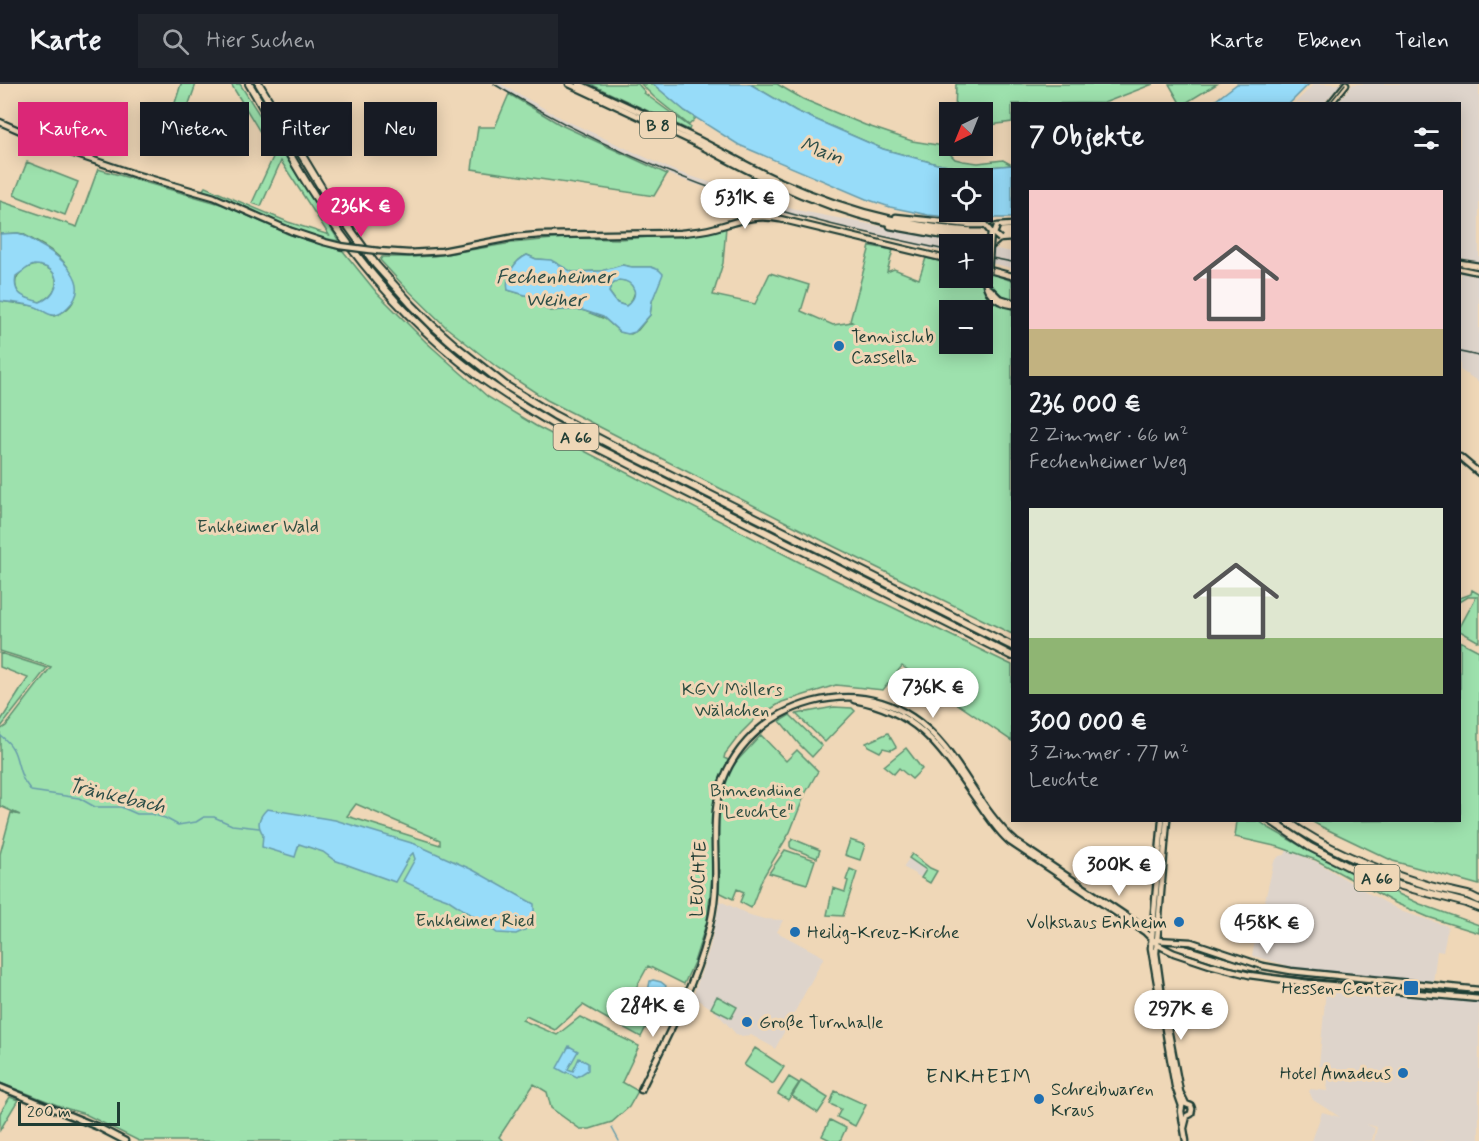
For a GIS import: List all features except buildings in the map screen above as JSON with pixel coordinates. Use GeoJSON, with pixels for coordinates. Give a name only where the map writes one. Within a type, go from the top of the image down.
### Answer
{"type":"FeatureCollection","features":[{"type":"Feature","properties":{"kind":"highway","name":"A 66"},"geometry":{"type":"LineString","coordinates":[[249,84],[319,202],[353,250],[420,324],[475,373],[522,406],[572,435],[1011,655]]}},
{"type":"Feature","properties":{"kind":"highway","name":"A 66"},"geometry":{"type":"LineString","coordinates":[[259,84],[327,197],[376,265],[432,325],[505,385],[554,415],[619,449],[1011,645]]}},
{"type":"Feature","properties":{"kind":"highway","name":"A 66"},"geometry":{"type":"LineString","coordinates":[[1273,822],[1310,847],[1355,870],[1394,884],[1479,908]]}},
{"type":"Feature","properties":{"kind":"highway","name":"A 66"},"geometry":{"type":"LineString","coordinates":[[1288,822],[1331,848],[1367,865],[1405,879],[1479,900]]}},
{"type":"Feature","properties":{"kind":"main road","name":"B 8"},"geometry":{"type":"LineString","coordinates":[[569,84],[798,194],[867,217],[904,226],[946,232],[1011,234]]}},
{"type":"Feature","properties":{"kind":"main road","name":"B 8"},"geometry":{"type":"LineString","coordinates":[[579,84],[793,187],[828,200],[903,222],[1011,234]]}},
{"type":"Feature","properties":{"kind":"main road"},"geometry":{"type":"LineString","coordinates":[[1332,102],[1346,84]]}},
{"type":"Feature","properties":{"kind":"main road"},"geometry":{"type":"LineString","coordinates":[[0,122],[66,151],[145,178],[214,197],[291,231],[340,246],[409,253],[446,250],[534,236],[703,231],[744,219],[765,217],[939,257]]}},
{"type":"Feature","properties":{"kind":"main road"},"geometry":{"type":"LineString","coordinates":[[874,214],[933,222],[983,225],[991,231]]}},
{"type":"Feature","properties":{"kind":"main road"},"geometry":{"type":"LineString","coordinates":[[867,217],[893,227],[939,235]]}},
{"type":"Feature","properties":{"kind":"main road"},"geometry":{"type":"LineString","coordinates":[[991,234],[997,226],[1011,225]]}},
{"type":"Feature","properties":{"kind":"main road"},"geometry":{"type":"LineString","coordinates":[[997,226],[994,234],[1000,239]]}},
{"type":"Feature","properties":{"kind":"main road"},"geometry":{"type":"LineString","coordinates":[[993,243],[1011,234]]}},
{"type":"Feature","properties":{"kind":"main road"},"geometry":{"type":"LineString","coordinates":[[1461,263],[1479,266]]}},
{"type":"Feature","properties":{"kind":"main road"},"geometry":{"type":"LineString","coordinates":[[1461,268],[1479,272]]}},
{"type":"Feature","properties":{"kind":"main road"},"geometry":{"type":"LineString","coordinates":[[993,272],[1011,276]]}},
{"type":"Feature","properties":{"kind":"main road"},"geometry":{"type":"LineString","coordinates":[[987,288],[992,297],[1001,303],[1011,304]]}},
{"type":"Feature","properties":{"kind":"main road"},"geometry":{"type":"LineString","coordinates":[[1461,458],[1479,472]]}},
{"type":"Feature","properties":{"kind":"main road","name":"LEUCHTE"},"geometry":{"type":"LineString","coordinates":[[641,1090],[686,995],[706,939],[715,893],[716,809],[728,769],[748,740],[774,718],[811,702],[829,699],[849,698],[880,706],[902,713],[921,724],[937,740],[1009,836],[1136,924],[1153,942],[1182,956],[1210,965],[1269,978],[1479,999]]}},
{"type":"Feature","properties":{"kind":"main road"},"geometry":{"type":"LineString","coordinates":[[1162,822],[1153,942],[1174,1083],[1177,1095],[1184,1105],[1191,1106],[1192,1109],[1191,1114],[1185,1115]]}},
{"type":"Feature","properties":{"kind":"main road"},"geometry":{"type":"LineString","coordinates":[[1167,822],[1153,942],[1177,1079],[1184,1105],[1181,1109],[1185,1115],[1186,1141]]}},
{"type":"Feature","properties":{"kind":"main road"},"geometry":{"type":"LineString","coordinates":[[1136,924],[1144,927],[1153,924]]}},
{"type":"Feature","properties":{"kind":"main road"},"geometry":{"type":"LineString","coordinates":[[1153,942],[1199,944],[1247,961],[1286,971],[1479,990]]}},
{"type":"Feature","properties":{"kind":"main road"},"geometry":{"type":"LineString","coordinates":[[1156,959],[1165,948]]}},
{"type":"Feature","properties":{"kind":"main road"},"geometry":{"type":"LineString","coordinates":[[0,1087],[125,1141]]}},
{"type":"Feature","properties":{"kind":"shaded area"},"geometry":{"type":"Polygon","coordinates":[[[492,84],[501,84],[563,119],[675,171],[796,210],[939,237],[939,251],[768,210],[667,174],[561,125],[492,84]]]}},
{"type":"Feature","properties":{"kind":"shaded area"},"geometry":{"type":"Polygon","coordinates":[[[1314,84],[1341,84],[1325,102],[1296,102],[1314,84]]]}},
{"type":"Feature","properties":{"kind":"shaded area"},"geometry":{"type":"Polygon","coordinates":[[[1353,84],[1479,84],[1479,262],[1461,258],[1461,102],[1338,102],[1353,84]]]}},
{"type":"Feature","properties":{"kind":"shaded area"},"geometry":{"type":"Polygon","coordinates":[[[993,248],[1011,252],[1011,268],[993,263],[993,248]]]}},
{"type":"Feature","properties":{"kind":"shaded area"},"geometry":{"type":"Polygon","coordinates":[[[1461,273],[1479,277],[1479,382],[1461,371],[1461,273]]]}},
{"type":"Feature","properties":{"kind":"shaded area"},"geometry":{"type":"Polygon","coordinates":[[[1287,850],[1317,862],[1403,912],[1448,926],[1443,952],[1437,951],[1433,983],[1303,970],[1253,956],[1274,862],[1279,856],[1285,855],[1287,850]]]}},
{"type":"Feature","properties":{"kind":"shaded area"},"geometry":{"type":"Polygon","coordinates":[[[912,854],[937,871],[930,883],[903,867],[912,854]]]}},
{"type":"Feature","properties":{"kind":"shaded area"},"geometry":{"type":"Polygon","coordinates":[[[720,901],[750,915],[764,919],[783,920],[777,932],[824,957],[775,1049],[751,1035],[736,1034],[715,1011],[693,996],[710,947],[720,901]]]}},
{"type":"Feature","properties":{"kind":"shaded area"},"geometry":{"type":"Polygon","coordinates":[[[1326,990],[1479,1003],[1479,1141],[1374,1141],[1377,1127],[1366,1124],[1375,1128],[1372,1141],[1312,1141],[1322,1112],[1340,1117],[1313,1100],[1309,1091],[1311,1089],[1327,1091],[1329,1067],[1319,1066],[1326,990]]]}},
{"type":"Feature","properties":{"kind":"green space"},"geometry":{"type":"Polygon","coordinates":[[[181,84],[196,84],[190,102],[175,102],[181,84]]]}},
{"type":"Feature","properties":{"kind":"green space"},"geometry":{"type":"Polygon","coordinates":[[[231,84],[240,84],[261,117],[261,134],[249,114],[249,102],[242,102],[231,84]]]}},
{"type":"Feature","properties":{"kind":"green space"},"geometry":{"type":"Polygon","coordinates":[[[590,84],[638,84],[644,93],[690,127],[689,130],[590,84]]]}},
{"type":"Feature","properties":{"kind":"green space"},"geometry":{"type":"Polygon","coordinates":[[[641,84],[653,84],[696,118],[689,125],[641,84]]]}},
{"type":"Feature","properties":{"kind":"green space"},"geometry":{"type":"Polygon","coordinates":[[[750,84],[777,84],[803,99],[865,125],[912,141],[939,145],[939,156],[952,156],[955,159],[978,163],[1003,160],[1011,165],[961,168],[883,149],[796,111],[750,84]]]}},
{"type":"Feature","properties":{"kind":"green space"},"geometry":{"type":"Polygon","coordinates":[[[956,84],[1153,84],[1107,102],[1011,102],[1011,122],[993,125],[993,102],[955,102],[956,84]]]}},
{"type":"Feature","properties":{"kind":"green space"},"geometry":{"type":"Polygon","coordinates":[[[1169,84],[1217,84],[1187,102],[1179,102],[1169,84]]]}},
{"type":"Feature","properties":{"kind":"green space"},"geometry":{"type":"Polygon","coordinates":[[[509,94],[561,125],[667,174],[654,196],[472,169],[478,127],[495,127],[509,94]]]}},
{"type":"Feature","properties":{"kind":"green space"},"geometry":{"type":"Polygon","coordinates":[[[274,156],[285,156],[339,241],[303,232],[202,191],[205,187],[288,222],[329,235],[281,161],[261,206],[252,203],[274,156]]]}},
{"type":"Feature","properties":{"kind":"green space"},"geometry":{"type":"Polygon","coordinates":[[[27,162],[78,182],[65,215],[14,195],[27,162]]]}},
{"type":"Feature","properties":{"kind":"green space","name":"Enkheimer Wald"},"geometry":{"type":"Polygon","coordinates":[[[98,169],[224,205],[288,234],[343,251],[377,293],[426,342],[488,397],[536,426],[805,565],[1011,665],[1011,740],[902,666],[883,690],[836,685],[782,702],[756,718],[741,733],[724,758],[735,763],[761,735],[786,761],[797,750],[818,771],[805,794],[790,832],[762,879],[751,908],[740,902],[744,892],[737,889],[733,899],[719,892],[720,870],[713,868],[707,921],[694,962],[684,984],[648,966],[616,1024],[583,1005],[555,1030],[526,1016],[522,1020],[557,1035],[580,1017],[639,1046],[622,1082],[638,1091],[629,1107],[612,1122],[590,1129],[580,1129],[551,1108],[547,1092],[534,1084],[499,1137],[503,1141],[139,1141],[85,1114],[0,1083],[0,854],[11,813],[20,815],[0,806],[0,730],[6,726],[51,667],[0,651],[0,301],[35,306],[54,316],[71,305],[76,289],[66,264],[51,250],[23,234],[0,234],[0,201],[77,227],[98,169]],[[356,804],[347,816],[440,845],[440,840],[356,804]]]}},
{"type":"Feature","properties":{"kind":"green space"},"geometry":{"type":"Polygon","coordinates":[[[726,227],[723,263],[713,295],[755,304],[770,273],[809,285],[801,311],[833,325],[852,322],[850,321],[870,246],[893,250],[887,272],[894,269],[919,279],[926,258],[939,261],[939,288],[984,288],[991,298],[1011,308],[1011,634],[835,547],[547,400],[498,368],[447,328],[380,260],[382,257],[434,256],[512,243],[563,238],[619,239],[701,234],[726,227]],[[527,255],[518,261],[512,270],[508,290],[532,297],[550,311],[576,309],[585,311],[605,319],[620,332],[631,334],[638,330],[650,315],[652,301],[662,274],[651,267],[622,265],[602,271],[572,272],[548,260],[536,259],[527,255]]]}},
{"type":"Feature","properties":{"kind":"green space"},"geometry":{"type":"Polygon","coordinates":[[[38,265],[52,271],[56,282],[52,293],[40,302],[20,294],[16,282],[22,272],[38,265]]]}},
{"type":"Feature","properties":{"kind":"green space"},"geometry":{"type":"Polygon","coordinates":[[[993,274],[1011,281],[1011,301],[995,292],[993,274]]]}},
{"type":"Feature","properties":{"kind":"green space"},"geometry":{"type":"Polygon","coordinates":[[[619,280],[630,283],[635,292],[631,302],[626,306],[617,303],[609,292],[611,285],[619,280]]]}},
{"type":"Feature","properties":{"kind":"green space"},"geometry":{"type":"Polygon","coordinates":[[[1472,590],[1479,594],[1479,642],[1461,632],[1461,625],[1476,597],[1468,597],[1461,601],[1461,598],[1471,594],[1472,590]]]}},
{"type":"Feature","properties":{"kind":"green space"},"geometry":{"type":"Polygon","coordinates":[[[1461,642],[1479,651],[1479,885],[1393,861],[1313,822],[1461,822],[1461,642]]]}},
{"type":"Feature","properties":{"kind":"green space"},"geometry":{"type":"Polygon","coordinates":[[[0,653],[47,668],[1,727],[0,722],[28,678],[0,667],[0,653]]]}},
{"type":"Feature","properties":{"kind":"green space"},"geometry":{"type":"Polygon","coordinates":[[[834,707],[852,708],[855,711],[825,742],[796,714],[834,707]]]}},
{"type":"Feature","properties":{"kind":"green space"},"geometry":{"type":"Polygon","coordinates":[[[790,715],[822,746],[812,757],[780,721],[790,715]]]}},
{"type":"Feature","properties":{"kind":"green space"},"geometry":{"type":"Polygon","coordinates":[[[888,733],[896,747],[891,750],[883,748],[880,752],[866,743],[888,733]]]}},
{"type":"Feature","properties":{"kind":"green space"},"geometry":{"type":"Polygon","coordinates":[[[906,748],[922,769],[912,779],[899,768],[894,774],[884,766],[906,748]]]}},
{"type":"Feature","properties":{"kind":"green space"},"geometry":{"type":"Polygon","coordinates":[[[1237,822],[1260,822],[1299,845],[1392,891],[1420,904],[1479,925],[1479,933],[1428,917],[1393,902],[1316,860],[1279,847],[1235,837],[1237,822]]]}},
{"type":"Feature","properties":{"kind":"green space"},"geometry":{"type":"Polygon","coordinates":[[[793,839],[820,850],[817,858],[791,848],[790,842],[793,839]]]}},
{"type":"Feature","properties":{"kind":"green space"},"geometry":{"type":"Polygon","coordinates":[[[850,840],[865,845],[860,860],[845,855],[850,840]]]}},
{"type":"Feature","properties":{"kind":"green space"},"geometry":{"type":"Polygon","coordinates":[[[785,850],[815,860],[807,884],[769,873],[785,850]]]}},
{"type":"Feature","properties":{"kind":"green space"},"geometry":{"type":"Polygon","coordinates":[[[912,854],[937,871],[930,883],[921,878],[926,870],[909,858],[912,854]]]}},
{"type":"Feature","properties":{"kind":"green space"},"geometry":{"type":"Polygon","coordinates":[[[850,869],[857,872],[843,916],[827,915],[833,888],[845,892],[850,869]]]}},
{"type":"Feature","properties":{"kind":"green space"},"geometry":{"type":"Polygon","coordinates":[[[717,996],[737,1007],[731,1018],[711,1008],[717,996]]]}},
{"type":"Feature","properties":{"kind":"green space"},"geometry":{"type":"Polygon","coordinates":[[[630,1008],[650,1019],[641,1037],[621,1026],[630,1008]]]}},
{"type":"Feature","properties":{"kind":"green space"},"geometry":{"type":"Polygon","coordinates":[[[755,1048],[784,1067],[773,1084],[744,1065],[755,1048]]]}},
{"type":"Feature","properties":{"kind":"green space"},"geometry":{"type":"Polygon","coordinates":[[[789,1077],[799,1083],[788,1100],[778,1094],[789,1077]]]}},
{"type":"Feature","properties":{"kind":"green space"},"geometry":{"type":"Polygon","coordinates":[[[801,1081],[828,1098],[818,1113],[792,1096],[801,1081]]]}},
{"type":"Feature","properties":{"kind":"green space"},"geometry":{"type":"Polygon","coordinates":[[[835,1091],[866,1105],[855,1126],[837,1117],[841,1109],[830,1104],[835,1091]]]}},
{"type":"Feature","properties":{"kind":"green space"},"geometry":{"type":"Polygon","coordinates":[[[10,1097],[18,1100],[0,1130],[0,1113],[10,1097]]]}},
{"type":"Feature","properties":{"kind":"green space"},"geometry":{"type":"Polygon","coordinates":[[[830,1120],[846,1128],[840,1141],[832,1141],[822,1136],[830,1120]]]}},
{"type":"Feature","properties":{"kind":"water","name":"Main"},"geometry":{"type":"Polygon","coordinates":[[[653,84],[750,84],[796,111],[883,149],[961,168],[939,168],[939,216],[890,207],[739,145],[685,111],[653,84]]]}},
{"type":"Feature","properties":{"kind":"water"},"geometry":{"type":"Polygon","coordinates":[[[1237,84],[1309,84],[1291,102],[1213,102],[1237,84]]]}},
{"type":"Feature","properties":{"kind":"water"},"geometry":{"type":"Polygon","coordinates":[[[1011,165],[1011,218],[993,218],[993,168],[978,168],[1011,165]]]}},
{"type":"Feature","properties":{"kind":"water"},"geometry":{"type":"Polygon","coordinates":[[[18,233],[26,236],[64,262],[75,279],[77,289],[75,298],[63,312],[51,315],[32,306],[0,301],[0,234],[18,233]],[[34,265],[16,276],[16,288],[21,295],[40,302],[53,292],[56,286],[54,274],[43,266],[34,265]]]}},
{"type":"Feature","properties":{"kind":"water","name":"Fechenheimer Weiher"},"geometry":{"type":"Polygon","coordinates":[[[527,255],[536,259],[551,260],[572,272],[601,271],[622,265],[651,267],[663,274],[652,301],[650,315],[635,332],[628,334],[620,332],[603,317],[582,310],[547,310],[532,297],[508,290],[509,274],[527,255]],[[619,280],[611,285],[609,292],[617,303],[626,306],[633,298],[634,290],[625,281],[619,280]]]}},
{"type":"Feature","properties":{"kind":"water"},"geometry":{"type":"Polygon","coordinates":[[[267,809],[335,820],[415,844],[473,870],[534,904],[534,912],[525,930],[516,934],[497,933],[447,899],[403,881],[415,859],[413,853],[395,882],[334,860],[323,852],[299,844],[295,857],[262,847],[263,834],[259,821],[267,809]]]}},
{"type":"Feature","properties":{"kind":"water"},"geometry":{"type":"Polygon","coordinates":[[[653,980],[666,986],[660,1002],[654,1009],[649,1003],[648,991],[650,981],[653,980]]]}},
{"type":"Feature","properties":{"kind":"water"},"geometry":{"type":"Polygon","coordinates":[[[569,1046],[578,1051],[568,1069],[573,1071],[579,1058],[588,1063],[588,1070],[577,1077],[557,1068],[569,1046]]]}},
{"type":"Feature","properties":{"kind":"waterway","name":"Tränkebach"},"geometry":{"type":"LineString","coordinates":[[0,735],[14,751],[23,779],[31,791],[79,798],[95,807],[121,807],[137,814],[151,814],[165,818],[178,825],[196,822],[204,817],[214,817],[232,825],[259,828]]}},
{"type":"Feature","properties":{"kind":"waterway"},"geometry":{"type":"LineString","coordinates":[[612,1128],[619,1141]]}},
{"type":"Feature","properties":{"kind":"tram line"},"geometry":{"type":"LineString","coordinates":[[1331,102],[1345,84]]}},
{"type":"Feature","properties":{"kind":"tram line"},"geometry":{"type":"LineString","coordinates":[[1461,266],[1479,270]]}},
{"type":"Feature","properties":{"kind":"tram line"},"geometry":{"type":"LineString","coordinates":[[1184,945],[1230,959]]}},
{"type":"Feature","properties":{"kind":"tram line"},"geometry":{"type":"LineString","coordinates":[[1181,952],[1226,966],[1275,975],[1479,995]]}},
{"type":"Feature","properties":{"kind":"railway"},"geometry":{"type":"LineString","coordinates":[[494,84],[593,138],[662,169],[732,196],[813,220],[939,249]]}},
{"type":"Feature","properties":{"kind":"railway"},"geometry":{"type":"LineString","coordinates":[[993,258],[1011,262]]}},
{"type":"Feature","properties":{"kind":"railway"},"geometry":{"type":"LineString","coordinates":[[1461,352],[1479,356]]}},
{"type":"Feature","properties":{"kind":"place","name":"Tennisclub Cassella"},"geometry":{"type":"Point","coordinates":[839,346]}},
{"type":"Feature","properties":{"kind":"place","name":"Volkshaus Enkheim"},"geometry":{"type":"Point","coordinates":[1179,922]}},
{"type":"Feature","properties":{"kind":"place","name":"Heilig-Kreuz-Kirche"},"geometry":{"type":"Point","coordinates":[795,932]}},
{"type":"Feature","properties":{"kind":"place","name":"Hessen-Center"},"geometry":{"type":"Point","coordinates":[1411,988]}},
{"type":"Feature","properties":{"kind":"place","name":"Große Turnhalle"},"geometry":{"type":"Point","coordinates":[747,1022]}},
{"type":"Feature","properties":{"kind":"place","name":"Hotel Amadeus"},"geometry":{"type":"Point","coordinates":[1403,1073]}},
{"type":"Feature","properties":{"kind":"place","name":"Schreibwaren Kraus"},"geometry":{"type":"Point","coordinates":[1039,1099]}},
{"type":"Feature","properties":{"kind":"district","name":"ENKHEIM"},"geometry":{"type":"Point","coordinates":[979,1076]}},
{"type":"Feature","properties":{"kind":"park label","name":"KGV Möllers Wäldchen"},"geometry":{"type":"Point","coordinates":[732,699]}},
{"type":"Feature","properties":{"kind":"park label","name":"Binnendüne \"Leuchte\""},"geometry":{"type":"Point","coordinates":[756,800]}},
{"type":"Feature","properties":{"kind":"park label","name":"Enkheimer Ried"},"geometry":{"type":"Point","coordinates":[475,920]}}]}
